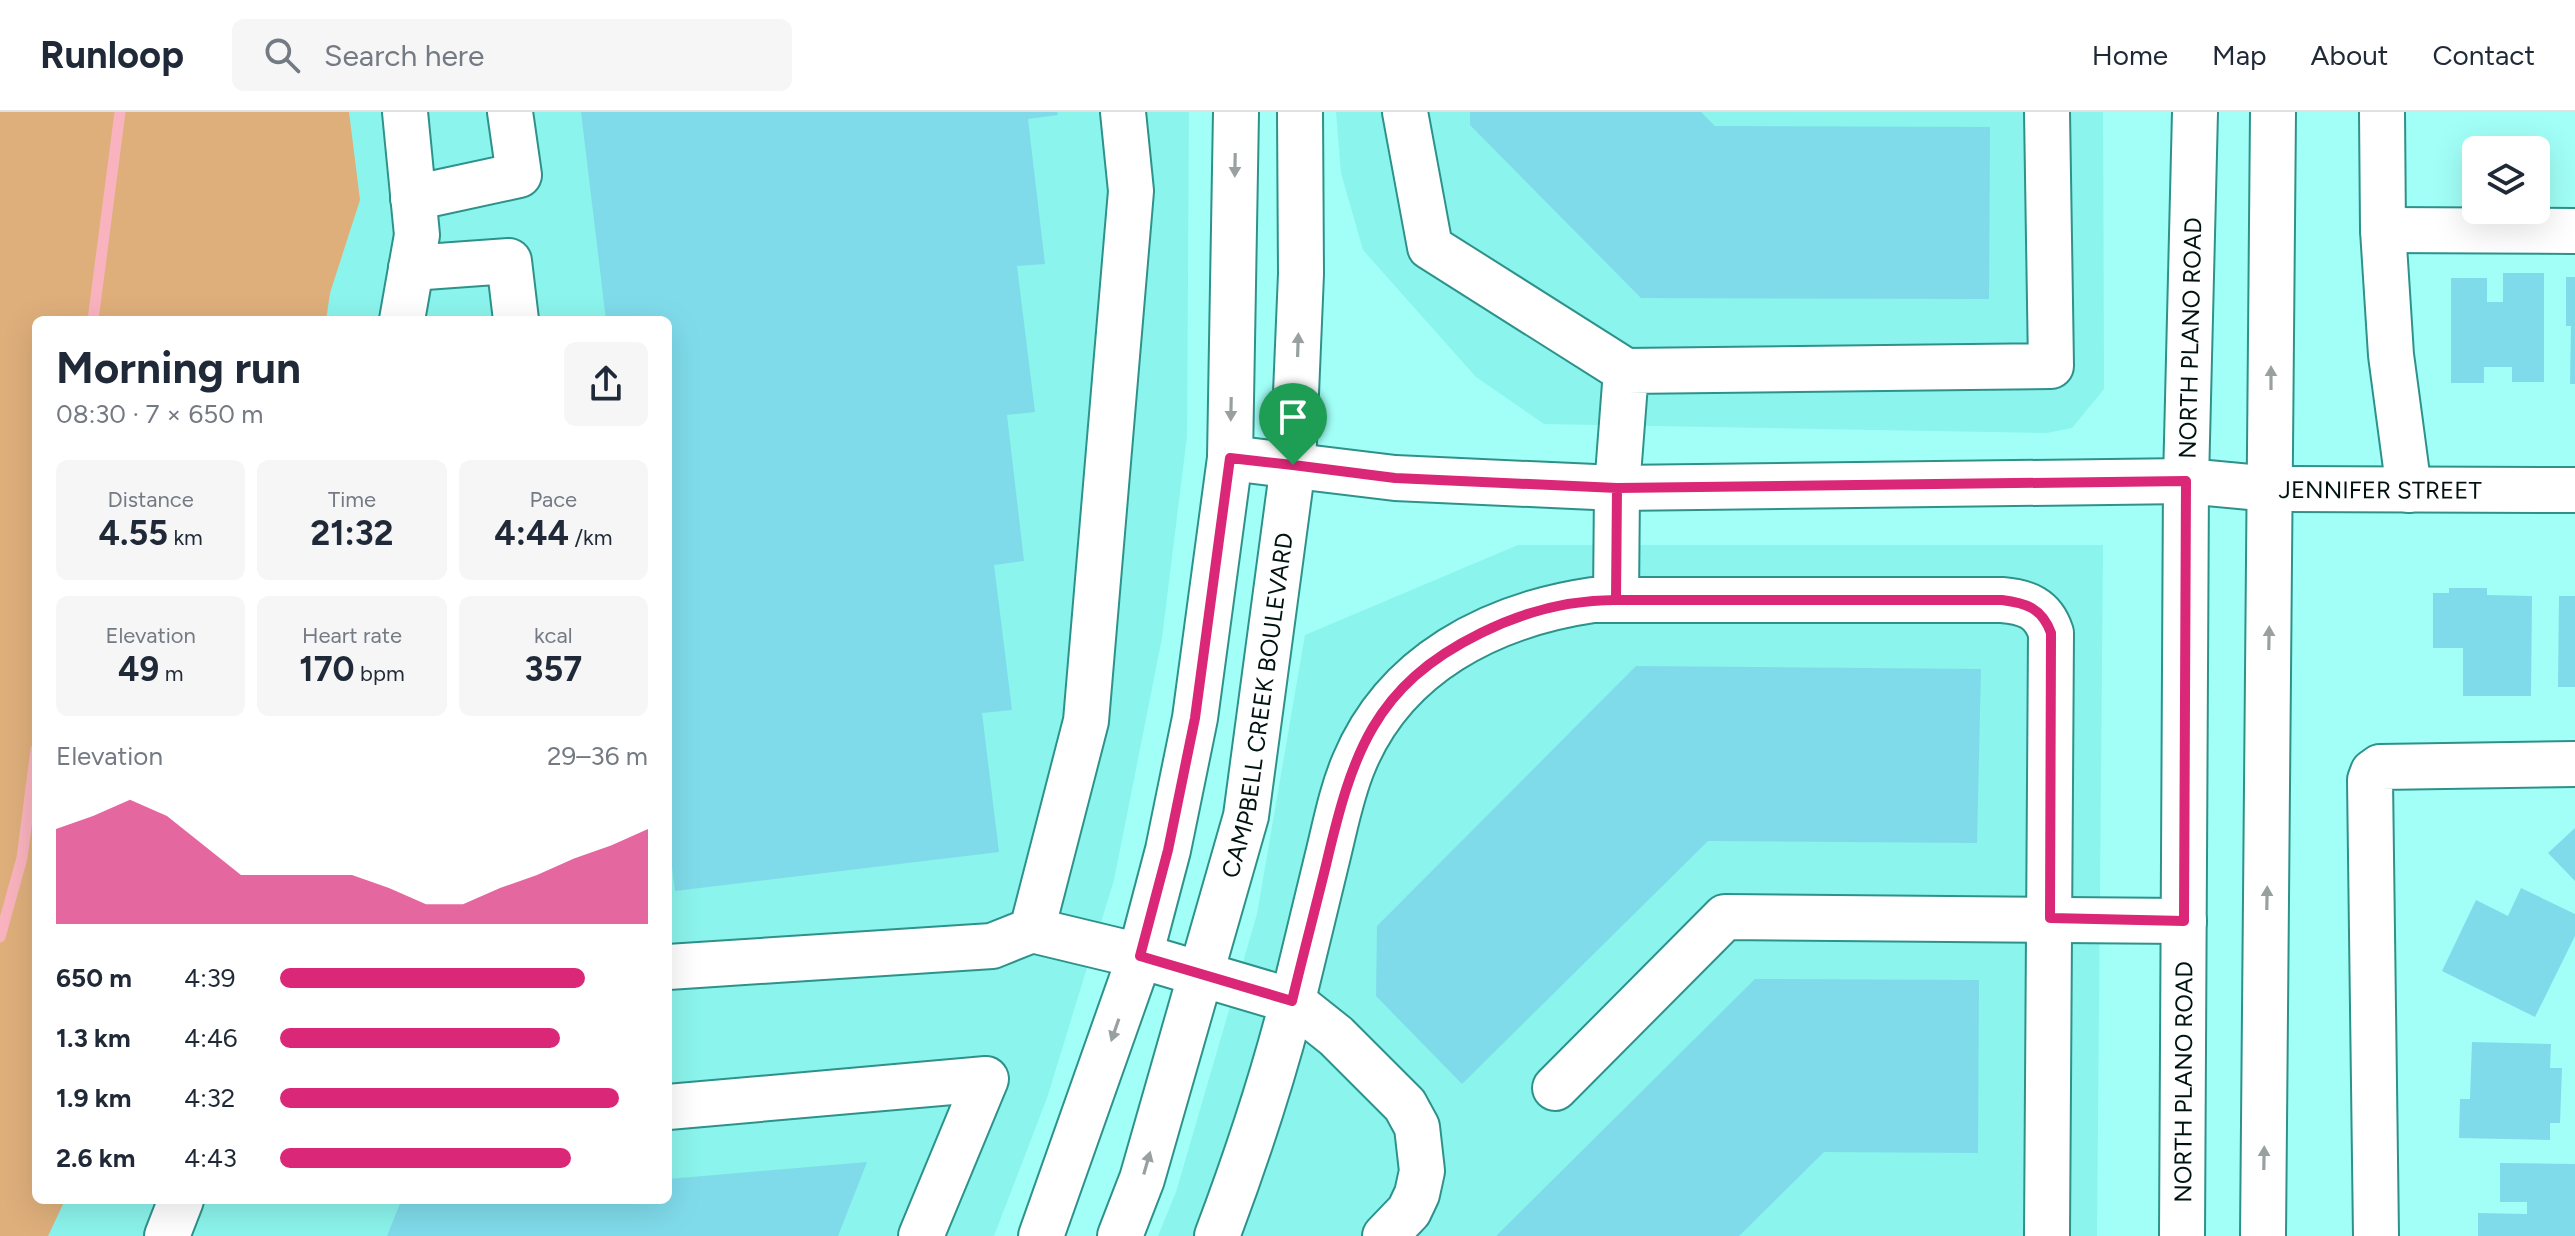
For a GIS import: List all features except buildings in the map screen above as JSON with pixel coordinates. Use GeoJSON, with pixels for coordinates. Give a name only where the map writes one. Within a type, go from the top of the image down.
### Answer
{"type":"FeatureCollection","features":[{"type":"Feature","properties":{"kind":"street"},"geometry":{"type":"LineString","coordinates":[[403,316],[417,235],[405,112]]}},
{"type":"Feature","properties":{"kind":"street"},"geometry":{"type":"LineString","coordinates":[[413,198],[519,175],[510,112]]}},
{"type":"Feature","properties":{"kind":"street"},"geometry":{"type":"LineString","coordinates":[[1032,930],[1086,721],[1131,191],[1123,112]]}},
{"type":"Feature","properties":{"kind":"street"},"geometry":{"type":"LineString","coordinates":[[1041,1236],[1140,956],[1168,850],[1195,718],[1230,458],[1236,112]]}},
{"type":"Feature","properties":{"kind":"street","name":"CAMPBELL CREEK BOULEVARD"},"geometry":{"type":"LineString","coordinates":[[1120,1236],[1142,1179],[1246,816],[1293,465],[1301,274],[1300,112]]}},
{"type":"Feature","properties":{"kind":"street"},"geometry":{"type":"LineString","coordinates":[[1405,112],[1430,247],[1626,371],[2051,366],[2047,112]]}},
{"type":"Feature","properties":{"kind":"street","name":"NORTH PLANO ROAD"},"geometry":{"type":"LineString","coordinates":[[2182,1236],[2186,481],[2195,112]]}},
{"type":"Feature","properties":{"kind":"street"},"geometry":{"type":"LineString","coordinates":[[2263,1236],[2273,112]]}},
{"type":"Feature","properties":{"kind":"street"},"geometry":{"type":"LineString","coordinates":[[2382,112],[2383,230],[2391,355],[2409,490]]}},
{"type":"Feature","properties":{"kind":"street"},"geometry":{"type":"LineString","coordinates":[[2383,230],[2575,231]]}},
{"type":"Feature","properties":{"kind":"street"},"geometry":{"type":"LineString","coordinates":[[411,268],[509,261],[516,316]]}},
{"type":"Feature","properties":{"kind":"street"},"geometry":{"type":"LineString","coordinates":[[1616,600],[1617,488],[1626,371]]}},
{"type":"Feature","properties":{"kind":"street","name":"JENNIFER STREET"},"geometry":{"type":"LineString","coordinates":[[1230,458],[1395,478],[1617,488],[2186,481],[2271,489],[2575,490]]}},
{"type":"Feature","properties":{"kind":"street"},"geometry":{"type":"LineString","coordinates":[[1217,1236],[1255,1134],[1350,775],[1373,726],[1396,694],[1423,668],[1460,643],[1503,622],[1553,606],[1593,600],[2002,600],[2023,602],[2038,611],[2051,633],[2047,1236]]}},
{"type":"Feature","properties":{"kind":"street"},"geometry":{"type":"LineString","coordinates":[[2376,1236],[2370,780],[2373,772],[2380,767],[2575,764]]}},
{"type":"Feature","properties":{"kind":"street"},"geometry":{"type":"LineString","coordinates":[[1555,1088],[1725,917],[2184,921]]}},
{"type":"Feature","properties":{"kind":"street"},"geometry":{"type":"LineString","coordinates":[[672,967],[992,946],[1032,930],[1140,956],[1292,1001],[1336,1036],[1405,1105],[1417,1127],[1422,1171],[1417,1194],[1409,1211],[1385,1236]]}},
{"type":"Feature","properties":{"kind":"street"},"geometry":{"type":"LineString","coordinates":[[672,1107],[986,1079],[921,1236]]}},
{"type":"Feature","properties":{"kind":"street"},"geometry":{"type":"LineString","coordinates":[[167,1236],[179,1204]]}},
{"type":"Feature","properties":{"kind":"shaded area"},"geometry":{"type":"Polygon","coordinates":[[[0,112],[1189,112],[1187,436],[1162,638],[1114,880],[1047,1098],[994,1236],[0,1236],[0,112]]]}},
{"type":"Feature","properties":{"kind":"shaded area"},"geometry":{"type":"Polygon","coordinates":[[[0,112],[349,112],[360,200],[330,293],[327,316],[32,316],[32,1204],[63,1204],[48,1236],[0,1236],[0,112]]]}},
{"type":"Feature","properties":{"kind":"shaded area"},"geometry":{"type":"Polygon","coordinates":[[[1336,112],[2103,112],[2104,389],[2072,428],[2046,433],[1544,424],[1476,377],[1363,250],[1341,173],[1336,112]]]}},
{"type":"Feature","properties":{"kind":"shaded area"},"geometry":{"type":"Polygon","coordinates":[[[1518,545],[2103,545],[2097,1236],[1158,1236],[1176,1192],[1257,914],[1305,635],[1518,545]]]}},
{"type":"Feature","properties":{"kind":"waterway"},"geometry":{"type":"LineString","coordinates":[[94,316],[120,112]]}},
{"type":"Feature","properties":{"kind":"waterway"},"geometry":{"type":"LineString","coordinates":[[0,937],[22,858],[32,780]]}},
{"type":"Feature","properties":{"kind":"route"},"geometry":{"type":"LineString","coordinates":[[1293,465],[1230,458],[1195,718],[1168,850],[1140,956],[1292,1001],[1342,799],[1354,762],[1373,726],[1396,694],[1423,668],[1460,643],[1503,622],[1553,606],[1616,600],[1617,488],[2186,481],[2184,921],[2050,918],[2051,633],[2038,611],[2023,602],[1616,600],[1617,488],[1395,478],[1293,465]]}}]}
